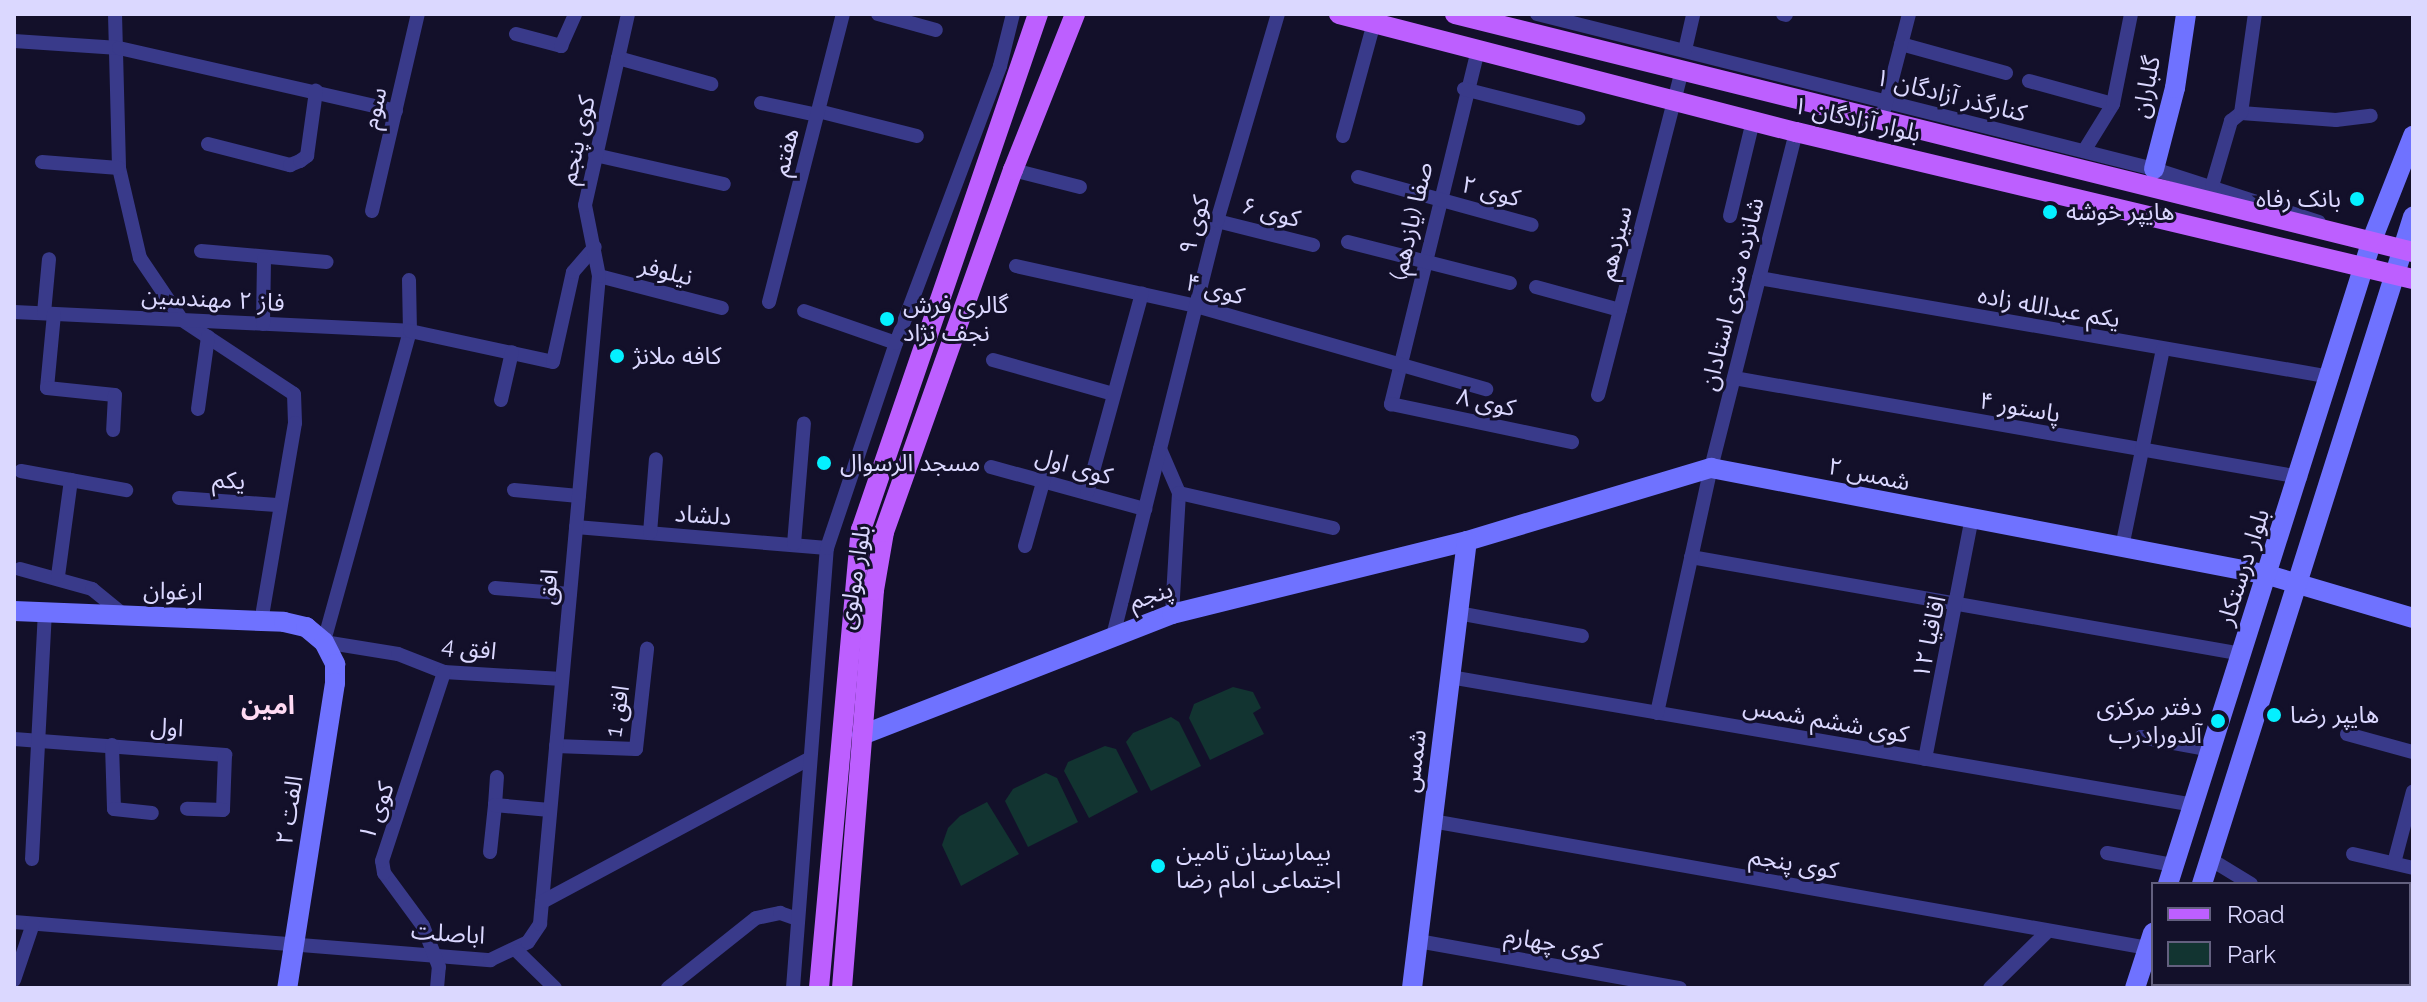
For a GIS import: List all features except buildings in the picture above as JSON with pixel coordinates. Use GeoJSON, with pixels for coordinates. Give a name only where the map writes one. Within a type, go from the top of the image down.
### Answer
{"type":"FeatureCollection","features":[{"type":"Feature","properties":{"kind":"main road","name":"بلوار مولوی"},"geometry":{"type":"LineString","coordinates":[[819,988],[852,589],[861,530],[1038,14]]}},
{"type":"Feature","properties":{"kind":"main road","name":"بلوار مولوی"},"geometry":{"type":"LineString","coordinates":[[842,988],[874,590],[884,532],[1052,64],[1075,14]]}},
{"type":"Feature","properties":{"kind":"main road","name":"بلوار آزادگان ۱"},"geometry":{"type":"LineString","coordinates":[[1339,14],[1796,132],[2365,265],[2403,277]]}},
{"type":"Feature","properties":{"kind":"main road","name":"بلوار آزادگان ۱"},"geometry":{"type":"LineString","coordinates":[[1455,14],[1683,60],[1881,123],[2349,234],[2407,251]]}},
{"type":"Feature","properties":{"kind":"main road"},"geometry":{"type":"LineString","coordinates":[[1026,56],[1041,54],[1052,64]]}},
{"type":"Feature","properties":{"kind":"main road"},"geometry":{"type":"LineString","coordinates":[[852,589],[874,590]]}},
{"type":"Feature","properties":{"kind":"street"},"geometry":{"type":"LineString","coordinates":[[115,14],[119,48],[119,168],[140,258],[182,320],[294,394],[295,423],[277,505],[261,621]]}},
{"type":"Feature","properties":{"kind":"street","name":"سوم"},"geometry":{"type":"LineString","coordinates":[[372,211],[418,14]]}},
{"type":"Feature","properties":{"kind":"street"},"geometry":{"type":"LineString","coordinates":[[516,34],[561,46],[575,14]]}},
{"type":"Feature","properties":{"kind":"street","name":"کوی پنجم"},"geometry":{"type":"LineString","coordinates":[[599,276],[585,205],[628,14]]}},
{"type":"Feature","properties":{"kind":"street","name":"هفتم"},"geometry":{"type":"LineString","coordinates":[[769,302],[843,14]]}},
{"type":"Feature","properties":{"kind":"street"},"geometry":{"type":"LineString","coordinates":[[878,14],[936,30]]}},
{"type":"Feature","properties":{"kind":"street"},"geometry":{"type":"LineString","coordinates":[[793,988],[827,548],[896,343],[1000,66],[1013,14]]}},
{"type":"Feature","properties":{"kind":"street","name":"کوی ۹"},"geometry":{"type":"LineString","coordinates":[[1113,636],[1217,221],[1278,14]]}},
{"type":"Feature","properties":{"kind":"street","name":"کنارگذر آزادگان ۱"},"geometry":{"type":"LineString","coordinates":[[1537,14],[1683,60],[1886,101],[2154,169],[2293,210],[2349,234]]}},
{"type":"Feature","properties":{"kind":"street","name":"سیزدهم"},"geometry":{"type":"LineString","coordinates":[[1598,395],[1674,101],[1693,14]]}},
{"type":"Feature","properties":{"kind":"street"},"geometry":{"type":"LineString","coordinates":[[1881,123],[1909,14]]}},
{"type":"Feature","properties":{"kind":"street"},"geometry":{"type":"LineString","coordinates":[[2084,151],[2113,104],[2131,14]]}},
{"type":"Feature","properties":{"kind":"street","name":"گلباران"},"geometry":{"type":"LineString","coordinates":[[2154,169],[2175,88],[2186,14]]}},
{"type":"Feature","properties":{"kind":"street"},"geometry":{"type":"LineString","coordinates":[[2241,113],[2255,14]]}},
{"type":"Feature","properties":{"kind":"street"},"geometry":{"type":"LineString","coordinates":[[1343,136],[1374,23]]}},
{"type":"Feature","properties":{"kind":"street"},"geometry":{"type":"LineString","coordinates":[[14,41],[119,48],[396,111]]}},
{"type":"Feature","properties":{"kind":"street"},"geometry":{"type":"LineString","coordinates":[[1901,44],[2006,73]]}},
{"type":"Feature","properties":{"kind":"street","name":"صفا (یازدهم)"},"geometry":{"type":"LineString","coordinates":[[1391,404],[1464,89],[1478,50]]}},
{"type":"Feature","properties":{"kind":"street"},"geometry":{"type":"LineString","coordinates":[[618,58],[711,84]]}},
{"type":"Feature","properties":{"kind":"street"},"geometry":{"type":"LineString","coordinates":[[2029,81],[2113,104]]}},
{"type":"Feature","properties":{"kind":"street"},"geometry":{"type":"LineString","coordinates":[[1464,89],[1578,118]]}},
{"type":"Feature","properties":{"kind":"street"},"geometry":{"type":"LineString","coordinates":[[208,144],[290,165],[300,161],[307,156],[316,91]]}},
{"type":"Feature","properties":{"kind":"street"},"geometry":{"type":"LineString","coordinates":[[761,103],[917,136]]}},
{"type":"Feature","properties":{"kind":"street"},"geometry":{"type":"LineString","coordinates":[[2212,186],[2231,121],[2241,113],[2336,120],[2371,116]]}},
{"type":"Feature","properties":{"kind":"street"},"geometry":{"type":"LineString","coordinates":[[1730,216],[1753,121]]}},
{"type":"Feature","properties":{"kind":"street","name":"شانزده متری استادان"},"geometry":{"type":"LineString","coordinates":[[1657,713],[1711,468],[1796,132]]}},
{"type":"Feature","properties":{"kind":"street","name":"بلوار درستکار"},"geometry":{"type":"LineString","coordinates":[[2171,874],[2300,477],[2372,240],[2413,136]]}},
{"type":"Feature","properties":{"kind":"street"},"geometry":{"type":"LineString","coordinates":[[595,155],[724,184]]}},
{"type":"Feature","properties":{"kind":"street"},"geometry":{"type":"LineString","coordinates":[[42,162],[119,168]]}},
{"type":"Feature","properties":{"kind":"street"},"geometry":{"type":"LineString","coordinates":[[1013,170],[1080,187]]}},
{"type":"Feature","properties":{"kind":"street"},"geometry":{"type":"LineString","coordinates":[[1358,177],[1438,200]]}},
{"type":"Feature","properties":{"kind":"street","name":"کوی ۲"},"geometry":{"type":"LineString","coordinates":[[1438,200],[1532,225]]}},
{"type":"Feature","properties":{"kind":"street"},"geometry":{"type":"LineString","coordinates":[[2203,882],[2298,584],[2403,277],[2413,217]]}},
{"type":"Feature","properties":{"kind":"street","name":"کوی ۶"},"geometry":{"type":"LineString","coordinates":[[1217,221],[1313,245]]}},
{"type":"Feature","properties":{"kind":"street"},"geometry":{"type":"LineString","coordinates":[[1348,242],[1510,283]]}},
{"type":"Feature","properties":{"kind":"street","name":"فاز ۲ مهندسین"},"geometry":{"type":"LineString","coordinates":[[14,312],[410,331],[553,362],[573,272],[595,247]]}},
{"type":"Feature","properties":{"kind":"street"},"geometry":{"type":"LineString","coordinates":[[201,251],[264,259],[327,262]]}},
{"type":"Feature","properties":{"kind":"street"},"geometry":{"type":"LineString","coordinates":[[49,259],[47,388],[115,395],[113,430]]}},
{"type":"Feature","properties":{"kind":"street"},"geometry":{"type":"LineString","coordinates":[[263,324],[264,259]]}},
{"type":"Feature","properties":{"kind":"street","name":"کوی ۴"},"geometry":{"type":"LineString","coordinates":[[1016,266],[1196,306],[1400,364]]}},
{"type":"Feature","properties":{"kind":"street","name":"نیلوفر"},"geometry":{"type":"LineString","coordinates":[[599,276],[722,308]]}},
{"type":"Feature","properties":{"kind":"street","name":"افق"},"geometry":{"type":"LineString","coordinates":[[542,902],[599,276]]}},
{"type":"Feature","properties":{"kind":"street","name":"یکم عبدالله زاده"},"geometry":{"type":"LineString","coordinates":[[1759,278],[2331,377]]}},
{"type":"Feature","properties":{"kind":"street"},"geometry":{"type":"LineString","coordinates":[[324,642],[410,331],[409,280]]}},
{"type":"Feature","properties":{"kind":"street"},"geometry":{"type":"LineString","coordinates":[[1536,287],[1620,310]]}},
{"type":"Feature","properties":{"kind":"street"},"geometry":{"type":"LineString","coordinates":[[1087,493],[1142,293]]}},
{"type":"Feature","properties":{"kind":"street"},"geometry":{"type":"LineString","coordinates":[[804,311],[896,343]]}},
{"type":"Feature","properties":{"kind":"street"},"geometry":{"type":"LineString","coordinates":[[198,409],[208,337]]}},
{"type":"Feature","properties":{"kind":"street"},"geometry":{"type":"LineString","coordinates":[[2122,547],[2163,349]]}},
{"type":"Feature","properties":{"kind":"street"},"geometry":{"type":"LineString","coordinates":[[501,400],[512,352]]}},
{"type":"Feature","properties":{"kind":"street"},"geometry":{"type":"LineString","coordinates":[[993,360],[1113,394]]}},
{"type":"Feature","properties":{"kind":"street"},"geometry":{"type":"LineString","coordinates":[[1400,364],[1486,389]]}},
{"type":"Feature","properties":{"kind":"street","name":"پاستور ۴"},"geometry":{"type":"LineString","coordinates":[[1734,378],[2300,477]]}},
{"type":"Feature","properties":{"kind":"street","name":"کوی ۸"},"geometry":{"type":"LineString","coordinates":[[1391,404],[1572,442]]}},
{"type":"Feature","properties":{"kind":"street"},"geometry":{"type":"LineString","coordinates":[[794,544],[804,423]]}},
{"type":"Feature","properties":{"kind":"street"},"geometry":{"type":"LineString","coordinates":[[1160,449],[1179,493],[1172,614]]}},
{"type":"Feature","properties":{"kind":"street"},"geometry":{"type":"LineString","coordinates":[[650,533],[656,459]]}},
{"type":"Feature","properties":{"kind":"street","name":"کوی اول"},"geometry":{"type":"LineString","coordinates":[[991,467],[1145,509]]}},
{"type":"Feature","properties":{"kind":"street","name":"شمس ۲"},"geometry":{"type":"LineString","coordinates":[[1467,541],[1711,468],[1971,522],[2268,575],[2413,618]]}},
{"type":"Feature","properties":{"kind":"street"},"geometry":{"type":"LineString","coordinates":[[21,471],[126,490]]}},
{"type":"Feature","properties":{"kind":"street"},"geometry":{"type":"LineString","coordinates":[[1025,546],[1044,479]]}},
{"type":"Feature","properties":{"kind":"street"},"geometry":{"type":"LineString","coordinates":[[58,576],[71,480]]}},
{"type":"Feature","properties":{"kind":"street"},"geometry":{"type":"LineString","coordinates":[[514,490],[579,496]]}},
{"type":"Feature","properties":{"kind":"street"},"geometry":{"type":"LineString","coordinates":[[1179,493],[1333,528]]}},
{"type":"Feature","properties":{"kind":"street","name":"یکم"},"geometry":{"type":"LineString","coordinates":[[179,498],[277,505]]}},
{"type":"Feature","properties":{"kind":"street","name":"اقاقیا ۱۲"},"geometry":{"type":"LineString","coordinates":[[1925,759],[1959,602],[1971,522]]}},
{"type":"Feature","properties":{"kind":"street","name":"دلشاد"},"geometry":{"type":"LineString","coordinates":[[576,527],[827,548]]}},
{"type":"Feature","properties":{"kind":"street","name":"شمس"},"geometry":{"type":"LineString","coordinates":[[1412,988],[1467,541]]}},
{"type":"Feature","properties":{"kind":"street","name":"پنجم"},"geometry":{"type":"LineString","coordinates":[[862,735],[1172,614],[1467,541]]}},
{"type":"Feature","properties":{"kind":"street"},"geometry":{"type":"LineString","coordinates":[[1691,557],[2242,654]]}},
{"type":"Feature","properties":{"kind":"street"},"geometry":{"type":"LineString","coordinates":[[20,569],[58,576],[92,589],[124,616]]}},
{"type":"Feature","properties":{"kind":"street"},"geometry":{"type":"LineString","coordinates":[[495,588],[570,594]]}},
{"type":"Feature","properties":{"kind":"street","name":"ارغوان"},"geometry":{"type":"LineString","coordinates":[[14,611],[261,621],[306,627],[324,642]]}},
{"type":"Feature","properties":{"kind":"street"},"geometry":{"type":"LineString","coordinates":[[32,859],[45,612]]}},
{"type":"Feature","properties":{"kind":"street"},"geometry":{"type":"LineString","coordinates":[[1458,613],[1582,636]]}},
{"type":"Feature","properties":{"kind":"street","name":"افق 4"},"geometry":{"type":"LineString","coordinates":[[324,642],[398,654],[444,672],[562,679]]}},
{"type":"Feature","properties":{"kind":"street","name":"الفت ۲"},"geometry":{"type":"LineString","coordinates":[[287,988],[335,683],[335,664],[324,642]]}},
{"type":"Feature","properties":{"kind":"street","name":"افق 1"},"geometry":{"type":"LineString","coordinates":[[556,746],[636,749],[647,649]]}},
{"type":"Feature","properties":{"kind":"street","name":"کوی ۱"},"geometry":{"type":"LineString","coordinates":[[435,955],[423,926],[384,873],[382,861],[444,672]]}},
{"type":"Feature","properties":{"kind":"street","name":"کوی ششم شمس"},"geometry":{"type":"LineString","coordinates":[[1450,677],[2194,805]]}},
{"type":"Feature","properties":{"kind":"street"},"geometry":{"type":"LineString","coordinates":[[2347,734],[2413,752]]}},
{"type":"Feature","properties":{"kind":"street"},"geometry":{"type":"LineString","coordinates":[[2141,737],[2211,750]]}},
{"type":"Feature","properties":{"kind":"street","name":"اول"},"geometry":{"type":"LineString","coordinates":[[14,739],[225,755],[223,810],[187,809]]}},
{"type":"Feature","properties":{"kind":"street"},"geometry":{"type":"LineString","coordinates":[[112,745],[114,809],[152,813]]}},
{"type":"Feature","properties":{"kind":"street"},"geometry":{"type":"LineString","coordinates":[[542,902],[809,759]]}},
{"type":"Feature","properties":{"kind":"street"},"geometry":{"type":"LineString","coordinates":[[490,852],[497,777]]}},
{"type":"Feature","properties":{"kind":"street"},"geometry":{"type":"LineString","coordinates":[[2394,863],[2413,791]]}},
{"type":"Feature","properties":{"kind":"street"},"geometry":{"type":"LineString","coordinates":[[495,805],[550,810]]}},
{"type":"Feature","properties":{"kind":"street","name":"کوی پنجم"},"geometry":{"type":"LineString","coordinates":[[1432,821],[2048,931],[2151,941]]}},
{"type":"Feature","properties":{"kind":"street"},"geometry":{"type":"LineString","coordinates":[[2107,853],[2171,874]]}},
{"type":"Feature","properties":{"kind":"street"},"geometry":{"type":"LineString","coordinates":[[2353,854],[2413,868]]}},
{"type":"Feature","properties":{"kind":"street"},"geometry":{"type":"LineString","coordinates":[[2210,859],[2248,882]]}},
{"type":"Feature","properties":{"kind":"street","name":"اباصلت"},"geometry":{"type":"LineString","coordinates":[[14,922],[490,960],[517,951],[540,924],[542,902]]}},
{"type":"Feature","properties":{"kind":"street"},"geometry":{"type":"LineString","coordinates":[[668,988],[756,918],[780,913],[797,919]]}},
{"type":"Feature","properties":{"kind":"street"},"geometry":{"type":"LineString","coordinates":[[14,980],[33,924]]}},
{"type":"Feature","properties":{"kind":"street"},"geometry":{"type":"LineString","coordinates":[[1990,988],[2048,931]]}},
{"type":"Feature","properties":{"kind":"street","name":"کوی چهارم"},"geometry":{"type":"LineString","coordinates":[[1418,941],[1680,988]]}},
{"type":"Feature","properties":{"kind":"street"},"geometry":{"type":"LineString","coordinates":[[2135,988],[2151,941]]}},
{"type":"Feature","properties":{"kind":"street"},"geometry":{"type":"LineString","coordinates":[[517,951],[555,988]]}},
{"type":"Feature","properties":{"kind":"street"},"geometry":{"type":"LineString","coordinates":[[435,955],[437,988]]}},
{"type":"Feature","properties":{"kind":"green space"},"geometry":{"type":"Polygon","coordinates":[[[1233,687],[1253,692],[1261,708],[1253,713],[1264,734],[1210,760],[1189,718],[1194,704],[1233,687]]]}},
{"type":"Feature","properties":{"kind":"green space"},"geometry":{"type":"Polygon","coordinates":[[[1171,717],[1179,722],[1201,766],[1151,791],[1126,742],[1133,733],[1171,717]]]}},
{"type":"Feature","properties":{"kind":"green space"},"geometry":{"type":"Polygon","coordinates":[[[1105,746],[1116,749],[1138,792],[1089,818],[1064,771],[1068,762],[1105,746]]]}},
{"type":"Feature","properties":{"kind":"green space"},"geometry":{"type":"Polygon","coordinates":[[[1046,773],[1057,778],[1078,822],[1028,847],[1005,801],[1013,789],[1046,773]]]}},
{"type":"Feature","properties":{"kind":"green space"},"geometry":{"type":"Polygon","coordinates":[[[987,802],[1019,854],[961,886],[942,845],[948,828],[960,816],[987,802]]]}},
{"type":"Feature","properties":{"kind":"place","name":"بانک رفاه"},"geometry":{"type":"Point","coordinates":[2357,199]}},
{"type":"Feature","properties":{"kind":"place","name":"هایپر خوشه"},"geometry":{"type":"Point","coordinates":[2050,212]}},
{"type":"Feature","properties":{"kind":"place","name":"گالری فرش نجف نژاد"},"geometry":{"type":"Point","coordinates":[887,319]}},
{"type":"Feature","properties":{"kind":"place","name":"کافه ملانژ"},"geometry":{"type":"Point","coordinates":[617,356]}},
{"type":"Feature","properties":{"kind":"place","name":"مسجد الرسوال"},"geometry":{"type":"Point","coordinates":[824,463]}},
{"type":"Feature","properties":{"kind":"place","name":"هایپر رضا"},"geometry":{"type":"Point","coordinates":[2274,715]}},
{"type":"Feature","properties":{"kind":"place","name":"دفتر مرکزی آلدورادرب"},"geometry":{"type":"Point","coordinates":[2218,721]}},
{"type":"Feature","properties":{"kind":"place","name":"بیمارستان تامین اجتماعی امام رضا"},"geometry":{"type":"Point","coordinates":[1158,866]}},
{"type":"Feature","properties":{"kind":"district","name":"امین"},"geometry":{"type":"Point","coordinates":[268,706]}}]}
